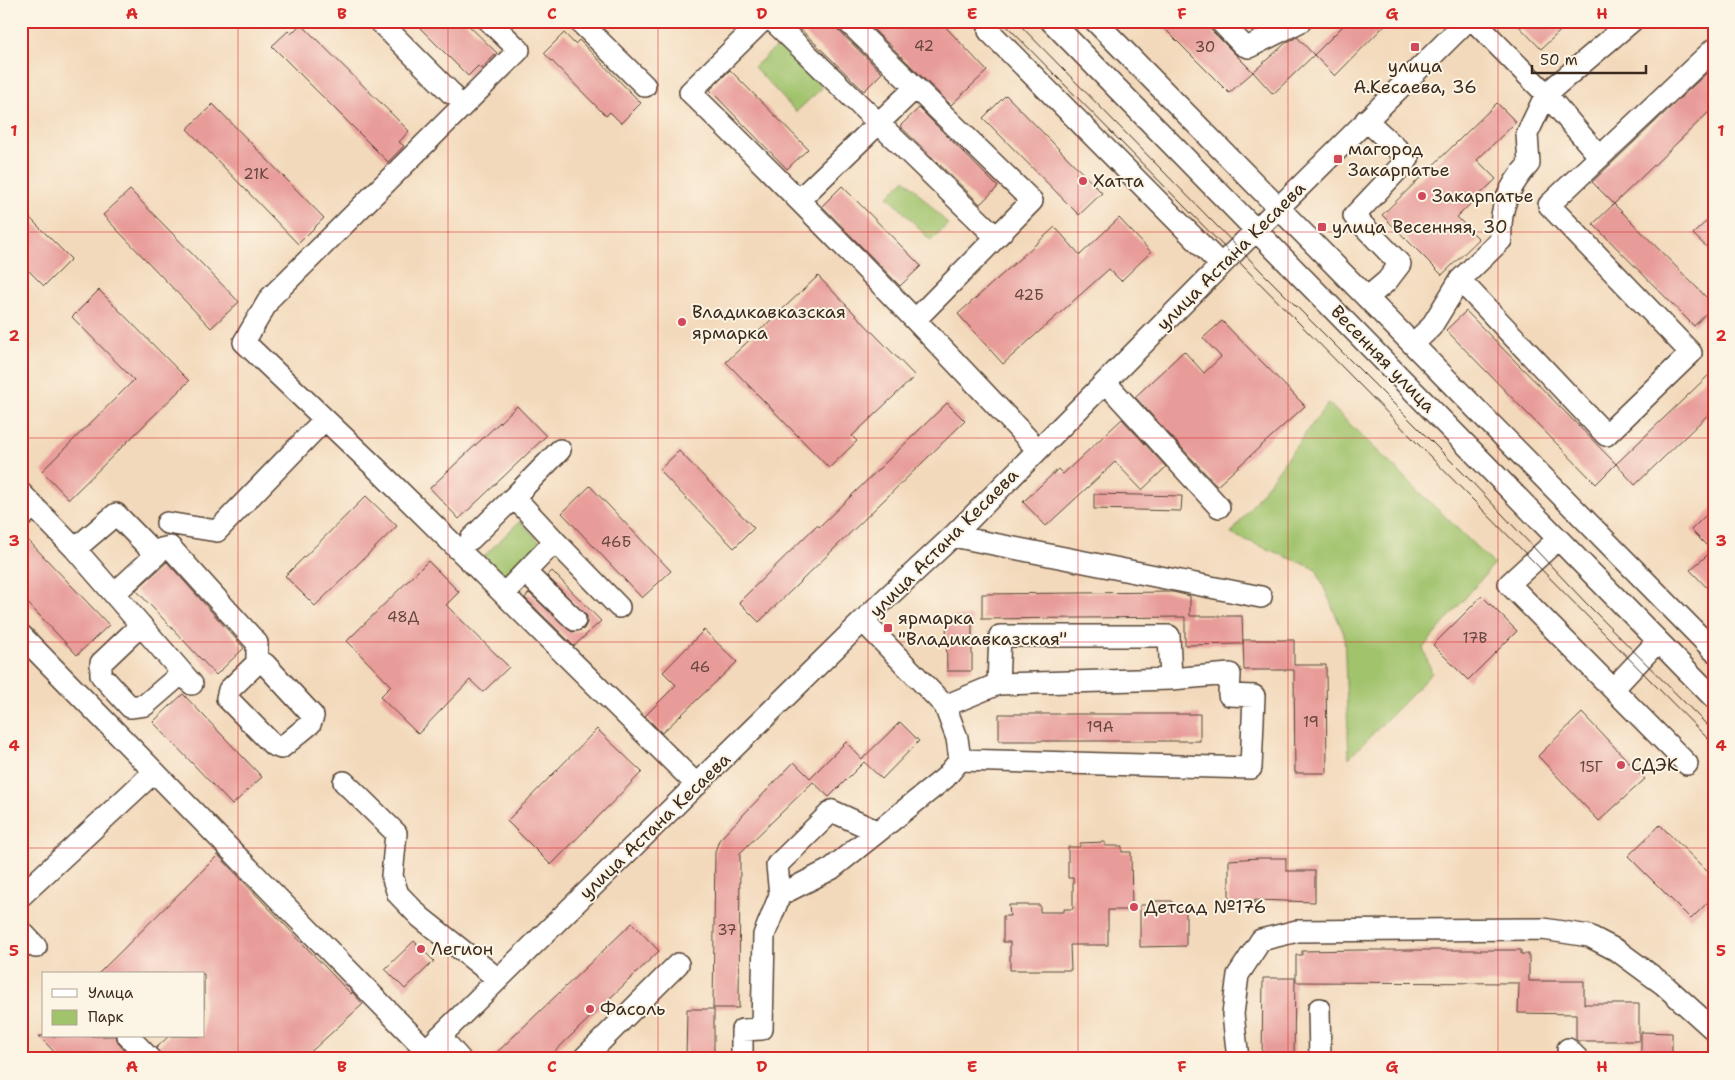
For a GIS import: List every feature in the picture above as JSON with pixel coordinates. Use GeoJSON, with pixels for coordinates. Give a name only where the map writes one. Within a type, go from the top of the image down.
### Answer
{"type":"FeatureCollection","features":[{"type":"Feature","properties":{"kind":"street"},"geometry":{"type":"LineString","coordinates":[[379,21],[451,93]]}},
{"type":"Feature","properties":{"kind":"street"},"geometry":{"type":"LineString","coordinates":[[489,21],[519,50],[270,298],[244,342],[504,594],[697,785]]}},
{"type":"Feature","properties":{"kind":"street"},"geometry":{"type":"LineString","coordinates":[[579,21],[645,86]]}},
{"type":"Feature","properties":{"kind":"street"},"geometry":{"type":"LineString","coordinates":[[762,21],[690,92],[800,199],[916,319],[1038,450]]}},
{"type":"Feature","properties":{"kind":"street"},"geometry":{"type":"LineString","coordinates":[[773,21],[996,237]]}},
{"type":"Feature","properties":{"kind":"street"},"geometry":{"type":"LineString","coordinates":[[847,21],[1032,201],[916,319]]}},
{"type":"Feature","properties":{"kind":"street","name":"Весенняя улица"},"geometry":{"type":"LineString","coordinates":[[1051,21],[1714,698]]}},
{"type":"Feature","properties":{"kind":"street","name":"Весенняя улица"},"geometry":{"type":"LineString","coordinates":[[1095,21],[1714,651]]}},
{"type":"Feature","properties":{"kind":"street"},"geometry":{"type":"LineString","coordinates":[[1220,21],[1243,45],[1249,47],[1301,21]]}},
{"type":"Feature","properties":{"kind":"street","name":"улица Астана Кесаева"},"geometry":{"type":"LineString","coordinates":[[427,1048],[953,536],[1221,265],[1467,21]]}},
{"type":"Feature","properties":{"kind":"street"},"geometry":{"type":"LineString","coordinates":[[1474,21],[1546,94],[1600,157]]}},
{"type":"Feature","properties":{"kind":"street"},"geometry":{"type":"LineString","coordinates":[[1412,344],[1431,327],[1460,280],[1500,240],[1499,218],[1515,180],[1529,164],[1527,134],[1546,94],[1632,21]]}},
{"type":"Feature","properties":{"kind":"street"},"geometry":{"type":"LineString","coordinates":[[988,31],[1221,265]]}},
{"type":"Feature","properties":{"kind":"street"},"geometry":{"type":"LineString","coordinates":[[1460,280],[1606,435],[1691,353],[1549,205],[1714,49]]}},
{"type":"Feature","properties":{"kind":"street"},"geometry":{"type":"LineString","coordinates":[[800,199],[915,88]]}},
{"type":"Feature","properties":{"kind":"street"},"geometry":{"type":"LineString","coordinates":[[1366,120],[1408,159],[1354,216],[1400,264],[1387,281],[1367,298]]}},
{"type":"Feature","properties":{"kind":"street"},"geometry":{"type":"LineString","coordinates":[[1106,383],[1219,507]]}},
{"type":"Feature","properties":{"kind":"street"},"geometry":{"type":"LineString","coordinates":[[167,523],[217,531],[325,419]]}},
{"type":"Feature","properties":{"kind":"street"},"geometry":{"type":"LineString","coordinates":[[471,539],[560,450]]}},
{"type":"Feature","properties":{"kind":"street"},"geometry":{"type":"LineString","coordinates":[[514,497],[619,607]]}},
{"type":"Feature","properties":{"kind":"street"},"geometry":{"type":"LineString","coordinates":[[25,506],[75,549],[141,625],[186,678],[145,705],[130,707],[101,675],[101,663],[141,625]]}},
{"type":"Feature","properties":{"kind":"street"},"geometry":{"type":"LineString","coordinates":[[75,549],[116,514],[156,555]]}},
{"type":"Feature","properties":{"kind":"street"},"geometry":{"type":"LineString","coordinates":[[953,536],[1261,597]]}},
{"type":"Feature","properties":{"kind":"street"},"geometry":{"type":"LineString","coordinates":[[1558,539],[1509,584],[1687,764]]}},
{"type":"Feature","properties":{"kind":"street"},"geometry":{"type":"LineString","coordinates":[[504,594],[555,541]]}},
{"type":"Feature","properties":{"kind":"street"},"geometry":{"type":"LineString","coordinates":[[114,594],[161,549],[170,547],[257,643],[257,663]]}},
{"type":"Feature","properties":{"kind":"street"},"geometry":{"type":"LineString","coordinates":[[525,572],[575,620]]}},
{"type":"Feature","properties":{"kind":"street"},"geometry":{"type":"LineString","coordinates":[[780,895],[831,869],[876,831],[945,778],[960,760],[957,738],[945,706],[864,622]]}},
{"type":"Feature","properties":{"kind":"street"},"geometry":{"type":"LineString","coordinates":[[21,635],[427,1048],[460,1059]]}},
{"type":"Feature","properties":{"kind":"street"},"geometry":{"type":"LineString","coordinates":[[998,684],[1000,636],[1168,636],[1171,679]]}},
{"type":"Feature","properties":{"kind":"street"},"geometry":{"type":"LineString","coordinates":[[1613,689],[1658,641]]}},
{"type":"Feature","properties":{"kind":"street"},"geometry":{"type":"LineString","coordinates":[[945,706],[998,684],[1171,679],[1230,674],[1229,695],[1254,696],[1251,768],[960,760]]}},
{"type":"Feature","properties":{"kind":"street"},"geometry":{"type":"LineString","coordinates":[[21,896],[154,772]]}},
{"type":"Feature","properties":{"kind":"street"},"geometry":{"type":"LineString","coordinates":[[344,782],[396,833],[392,876],[398,894],[420,917],[498,979]]}},
{"type":"Feature","properties":{"kind":"street"},"geometry":{"type":"LineString","coordinates":[[742,1059],[742,1030],[762,1029],[764,935],[780,895],[777,865],[832,811],[876,831]]}},
{"type":"Feature","properties":{"kind":"street"},"geometry":{"type":"LineString","coordinates":[[1238,1059],[1234,1014],[1238,975],[1261,940],[1297,931],[1543,929],[1589,936],[1618,951],[1641,968],[1714,1030]]}},
{"type":"Feature","properties":{"kind":"street"},"geometry":{"type":"LineString","coordinates":[[21,931],[36,947]]}},
{"type":"Feature","properties":{"kind":"street"},"geometry":{"type":"LineString","coordinates":[[584,1059],[678,964]]}},
{"type":"Feature","properties":{"kind":"street"},"geometry":{"type":"LineString","coordinates":[[1319,1009],[1320,1059]]}},
{"type":"Feature","properties":{"kind":"street"},"geometry":{"type":"LineString","coordinates":[[130,1038],[150,1059]]}},
{"type":"Feature","properties":{"kind":"green space"},"geometry":{"type":"Polygon","coordinates":[[[780,43],[822,88],[796,112],[754,67],[780,43]]]}},
{"type":"Feature","properties":{"kind":"green space"},"geometry":{"type":"Polygon","coordinates":[[[905,179],[948,224],[931,241],[888,196],[905,179]]]}},
{"type":"Feature","properties":{"kind":"green space"},"geometry":{"type":"Polygon","coordinates":[[[1328,403],[1494,564],[1423,648],[1432,673],[1349,758],[1344,634],[1316,569],[1231,534],[1328,403]]]}},
{"type":"Feature","properties":{"kind":"green space"},"geometry":{"type":"Polygon","coordinates":[[[520,521],[542,544],[506,579],[484,556],[520,521]]]}},
{"type":"Feature","properties":{"kind":"building"},"geometry":{"type":"Polygon","coordinates":[[[413,21],[464,21],[497,53],[481,69],[478,66],[468,76],[413,21]]]}},
{"type":"Feature","properties":{"kind":"building"},"geometry":{"type":"Polygon","coordinates":[[[792,21],[835,21],[838,30],[882,73],[864,91],[792,21]]]}},
{"type":"Feature","properties":{"kind":"building"},"geometry":{"type":"Polygon","coordinates":[[[865,21],[940,21],[987,71],[951,105],[865,21]]]}},
{"type":"Feature","properties":{"kind":"building"},"geometry":{"type":"Polygon","coordinates":[[[1157,21],[1202,21],[1253,72],[1229,93],[1157,21]]]}},
{"type":"Feature","properties":{"kind":"building"},"geometry":{"type":"Polygon","coordinates":[[[1348,21],[1389,21],[1335,76],[1314,55],[1348,21]]]}},
{"type":"Feature","properties":{"kind":"building"},"geometry":{"type":"Polygon","coordinates":[[[1514,21],[1571,21],[1541,49],[1514,21]]]}},
{"type":"Feature","properties":{"kind":"building"},"geometry":{"type":"Polygon","coordinates":[[[301,24],[409,131],[399,142],[404,146],[388,162],[272,46],[288,31],[291,34],[301,24]]]}},
{"type":"Feature","properties":{"kind":"building"},"geometry":{"type":"Polygon","coordinates":[[[564,33],[575,44],[579,40],[641,103],[621,123],[610,112],[606,116],[544,53],[564,33]]]}},
{"type":"Feature","properties":{"kind":"building"},"geometry":{"type":"Polygon","coordinates":[[[1297,37],[1314,55],[1273,94],[1253,72],[1286,43],[1297,37]]]}},
{"type":"Feature","properties":{"kind":"building"},"geometry":{"type":"Polygon","coordinates":[[[1714,66],[1714,107],[1614,204],[1592,182],[1714,66]]]}},
{"type":"Feature","properties":{"kind":"building"},"geometry":{"type":"Polygon","coordinates":[[[730,70],[808,149],[787,169],[710,90],[730,70]]]}},
{"type":"Feature","properties":{"kind":"building"},"geometry":{"type":"Polygon","coordinates":[[[1006,95],[1102,193],[1079,215],[983,118],[1006,95]]]}},
{"type":"Feature","properties":{"kind":"building"},"geometry":{"type":"Polygon","coordinates":[[[1497,103],[1516,122],[1477,160],[1496,179],[1457,217],[1479,239],[1442,275],[1382,215],[1497,103]]]}},
{"type":"Feature","properties":{"kind":"building"},"geometry":{"type":"Polygon","coordinates":[[[213,104],[324,218],[298,244],[187,129],[213,104]]]}},
{"type":"Feature","properties":{"kind":"building"},"geometry":{"type":"Polygon","coordinates":[[[919,108],[998,187],[980,204],[900,126],[919,108]]]}},
{"type":"Feature","properties":{"kind":"building"},"geometry":{"type":"Polygon","coordinates":[[[842,186],[921,266],[900,286],[822,206],[842,186]]]}},
{"type":"Feature","properties":{"kind":"building"},"geometry":{"type":"Polygon","coordinates":[[[130,190],[239,302],[211,328],[103,215],[130,190]]]}},
{"type":"Feature","properties":{"kind":"building"},"geometry":{"type":"Polygon","coordinates":[[[1614,204],[1714,305],[1694,326],[1593,224],[1614,204]]]}},
{"type":"Feature","properties":{"kind":"building"},"geometry":{"type":"Polygon","coordinates":[[[21,209],[71,259],[44,286],[21,263],[21,209]]]}},
{"type":"Feature","properties":{"kind":"building"},"geometry":{"type":"Polygon","coordinates":[[[1714,214],[1714,254],[1693,234],[1714,214]]]}},
{"type":"Feature","properties":{"kind":"building"},"geometry":{"type":"Polygon","coordinates":[[[1119,218],[1151,252],[1121,281],[1109,269],[1003,364],[958,314],[1055,227],[1080,255],[1119,218]]]}},
{"type":"Feature","properties":{"kind":"building"},"geometry":{"type":"Polygon","coordinates":[[[818,276],[915,376],[852,436],[857,441],[829,468],[726,362],[818,276]]]}},
{"type":"Feature","properties":{"kind":"building"},"geometry":{"type":"Polygon","coordinates":[[[99,290],[189,381],[69,499],[42,471],[134,380],[72,317],[99,290]]]}},
{"type":"Feature","properties":{"kind":"building"},"geometry":{"type":"Polygon","coordinates":[[[1466,311],[1616,464],[1596,484],[1446,330],[1466,311]]]}},
{"type":"Feature","properties":{"kind":"building"},"geometry":{"type":"Polygon","coordinates":[[[1222,321],[1305,406],[1217,486],[1135,397],[1184,351],[1204,373],[1221,357],[1203,338],[1222,321]]]}},
{"type":"Feature","properties":{"kind":"building"},"geometry":{"type":"Polygon","coordinates":[[[1714,370],[1714,409],[1635,485],[1616,464],[1714,370]]]}},
{"type":"Feature","properties":{"kind":"building"},"geometry":{"type":"Polygon","coordinates":[[[947,403],[965,421],[759,622],[739,602],[817,525],[819,527],[947,403]]]}},
{"type":"Feature","properties":{"kind":"building"},"geometry":{"type":"Polygon","coordinates":[[[517,406],[546,436],[459,519],[430,488],[517,406]]]}},
{"type":"Feature","properties":{"kind":"building"},"geometry":{"type":"Polygon","coordinates":[[[1122,419],[1166,467],[1142,490],[1115,462],[1046,526],[1023,502],[1058,469],[1063,474],[1122,419]]]}},
{"type":"Feature","properties":{"kind":"building"},"geometry":{"type":"Polygon","coordinates":[[[679,451],[754,528],[734,548],[659,470],[679,451]]]}},
{"type":"Feature","properties":{"kind":"building"},"geometry":{"type":"Polygon","coordinates":[[[590,486],[671,571],[642,598],[562,513],[590,486]]]}},
{"type":"Feature","properties":{"kind":"building"},"geometry":{"type":"Polygon","coordinates":[[[1094,494],[1182,496],[1181,511],[1094,509],[1094,494]]]}},
{"type":"Feature","properties":{"kind":"building"},"geometry":{"type":"Polygon","coordinates":[[[366,496],[397,526],[315,606],[285,576],[366,496]]]}},
{"type":"Feature","properties":{"kind":"building"},"geometry":{"type":"Polygon","coordinates":[[[1714,507],[1714,595],[1690,570],[1712,551],[1691,530],[1714,507]]]}},
{"type":"Feature","properties":{"kind":"building"},"geometry":{"type":"Polygon","coordinates":[[[27,539],[109,625],[77,655],[21,596],[21,545],[27,539]]]}},
{"type":"Feature","properties":{"kind":"building"},"geometry":{"type":"Polygon","coordinates":[[[428,561],[459,592],[446,605],[509,667],[483,692],[470,680],[418,734],[380,697],[391,686],[347,641],[428,561]]]}},
{"type":"Feature","properties":{"kind":"building"},"geometry":{"type":"Polygon","coordinates":[[[167,562],[244,648],[216,675],[136,590],[167,562]]]}},
{"type":"Feature","properties":{"kind":"building"},"geometry":{"type":"Polygon","coordinates":[[[552,571],[601,621],[574,646],[525,598],[529,593],[572,632],[584,629],[587,623],[587,616],[547,576],[552,571]]]}},
{"type":"Feature","properties":{"kind":"building"},"geometry":{"type":"Polygon","coordinates":[[[1173,592],[1190,596],[1190,616],[1242,616],[1243,644],[1185,645],[1185,617],[982,619],[982,594],[1173,592]]]}},
{"type":"Feature","properties":{"kind":"building"},"geometry":{"type":"Polygon","coordinates":[[[1482,596],[1517,631],[1468,680],[1433,645],[1482,596]]]}},
{"type":"Feature","properties":{"kind":"building"},"geometry":{"type":"Polygon","coordinates":[[[972,616],[972,671],[947,671],[946,617],[972,616]]]}},
{"type":"Feature","properties":{"kind":"building"},"geometry":{"type":"Polygon","coordinates":[[[704,630],[737,662],[662,733],[645,716],[676,685],[663,672],[704,630]]]}},
{"type":"Feature","properties":{"kind":"building"},"geometry":{"type":"Polygon","coordinates":[[[1243,640],[1294,640],[1294,665],[1326,665],[1327,773],[1295,773],[1294,670],[1244,670],[1243,640]]]}},
{"type":"Feature","properties":{"kind":"building"},"geometry":{"type":"Polygon","coordinates":[[[183,694],[262,777],[232,805],[153,722],[183,694]]]}},
{"type":"Feature","properties":{"kind":"building"},"geometry":{"type":"Polygon","coordinates":[[[1582,713],[1645,779],[1599,821],[1538,756],[1582,713]]]}},
{"type":"Feature","properties":{"kind":"building"},"geometry":{"type":"Polygon","coordinates":[[[999,714],[1200,714],[1200,741],[999,741],[999,714]]]}},
{"type":"Feature","properties":{"kind":"building"},"geometry":{"type":"Polygon","coordinates":[[[900,722],[919,741],[882,779],[864,762],[829,797],[813,782],[740,853],[739,1008],[713,1008],[715,852],[719,840],[794,762],[810,778],[846,742],[862,759],[900,722]]]}},
{"type":"Feature","properties":{"kind":"building"},"geometry":{"type":"Polygon","coordinates":[[[597,729],[642,772],[551,865],[507,821],[597,729]]]}},
{"type":"Feature","properties":{"kind":"building"},"geometry":{"type":"Polygon","coordinates":[[[1660,825],[1714,878],[1714,896],[1691,919],[1628,856],[1660,825]]]}},
{"type":"Feature","properties":{"kind":"building","name":"Детсад №176"},"geometry":{"type":"Polygon","coordinates":[[[1105,842],[1105,846],[1122,846],[1122,852],[1131,852],[1132,910],[1108,910],[1108,945],[1070,945],[1071,970],[1010,970],[1010,942],[1003,942],[1003,916],[1010,916],[1009,905],[1040,905],[1040,912],[1064,912],[1064,909],[1073,909],[1073,878],[1068,878],[1068,847],[1080,847],[1080,843],[1105,842]]]}},
{"type":"Feature","properties":{"kind":"building"},"geometry":{"type":"Polygon","coordinates":[[[218,855],[351,994],[352,992],[363,1004],[303,1059],[162,1059],[156,1048],[167,1038],[205,1038],[205,972],[100,972],[218,855]]]}},
{"type":"Feature","properties":{"kind":"building"},"geometry":{"type":"Polygon","coordinates":[[[1286,858],[1286,871],[1315,871],[1315,902],[1255,900],[1255,903],[1229,903],[1229,860],[1286,858]]]}},
{"type":"Feature","properties":{"kind":"building"},"geometry":{"type":"Polygon","coordinates":[[[1154,901],[1172,901],[1172,906],[1186,906],[1186,946],[1140,947],[1140,905],[1154,905],[1154,901]]]}},
{"type":"Feature","properties":{"kind":"building"},"geometry":{"type":"Polygon","coordinates":[[[632,923],[659,951],[547,1059],[490,1059],[632,923]]]}},
{"type":"Feature","properties":{"kind":"building"},"geometry":{"type":"Polygon","coordinates":[[[414,941],[434,961],[405,989],[385,969],[414,941]]]}},
{"type":"Feature","properties":{"kind":"building"},"geometry":{"type":"Polygon","coordinates":[[[1521,950],[1521,954],[1529,954],[1529,981],[1584,981],[1584,1004],[1639,1004],[1639,1041],[1578,1041],[1576,1039],[1576,1014],[1518,1013],[1519,983],[1296,982],[1296,955],[1302,955],[1302,951],[1521,950]]]}},
{"type":"Feature","properties":{"kind":"building"},"geometry":{"type":"Polygon","coordinates":[[[1263,978],[1295,978],[1294,1059],[1262,1059],[1263,978]]]}},
{"type":"Feature","properties":{"kind":"building"},"geometry":{"type":"Polygon","coordinates":[[[687,1009],[714,1009],[714,1059],[686,1059],[687,1009]]]}},
{"type":"Feature","properties":{"kind":"building"},"geometry":{"type":"Polygon","coordinates":[[[1641,1032],[1672,1033],[1672,1059],[1641,1059],[1641,1032]]]}},
{"type":"Feature","properties":{"kind":"building"},"geometry":{"type":"Polygon","coordinates":[[[39,1036],[42,1036],[42,1038],[117,1038],[119,1044],[132,1059],[61,1059],[39,1036]]]}},
{"type":"Feature","properties":{"kind":"tram line"},"geometry":{"type":"LineString","coordinates":[[1002,21],[1714,745]]}},
{"type":"Feature","properties":{"kind":"tram line"},"geometry":{"type":"LineString","coordinates":[[1016,21],[1261,271],[1470,480],[1585,602],[1714,732]]}},
{"type":"Feature","properties":{"kind":"place","name":"улица А.Кесаева, 36"},"geometry":{"type":"Point","coordinates":[1415,47]}},
{"type":"Feature","properties":{"kind":"place","name":"магород Закарпатье"},"geometry":{"type":"Point","coordinates":[1338,159]}},
{"type":"Feature","properties":{"kind":"place","name":"Хатта"},"geometry":{"type":"Point","coordinates":[1083,181]}},
{"type":"Feature","properties":{"kind":"place","name":"Закарпатье"},"geometry":{"type":"Point","coordinates":[1422,196]}},
{"type":"Feature","properties":{"kind":"place","name":"улица Весенняя, 30"},"geometry":{"type":"Point","coordinates":[1322,227]}},
{"type":"Feature","properties":{"kind":"place","name":"Владикавказская ярмарка"},"geometry":{"type":"Point","coordinates":[682,322]}},
{"type":"Feature","properties":{"kind":"place","name":"ярмарка \"Владикавказская\""},"geometry":{"type":"Point","coordinates":[888,628]}},
{"type":"Feature","properties":{"kind":"place","name":"СДЭК"},"geometry":{"type":"Point","coordinates":[1621,765]}},
{"type":"Feature","properties":{"kind":"place","name":"Детсад №176"},"geometry":{"type":"Point","coordinates":[1134,907]}},
{"type":"Feature","properties":{"kind":"place","name":"Легион"},"geometry":{"type":"Point","coordinates":[421,949]}},
{"type":"Feature","properties":{"kind":"place","name":"Фасоль"},"geometry":{"type":"Point","coordinates":[590,1009]}}]}
